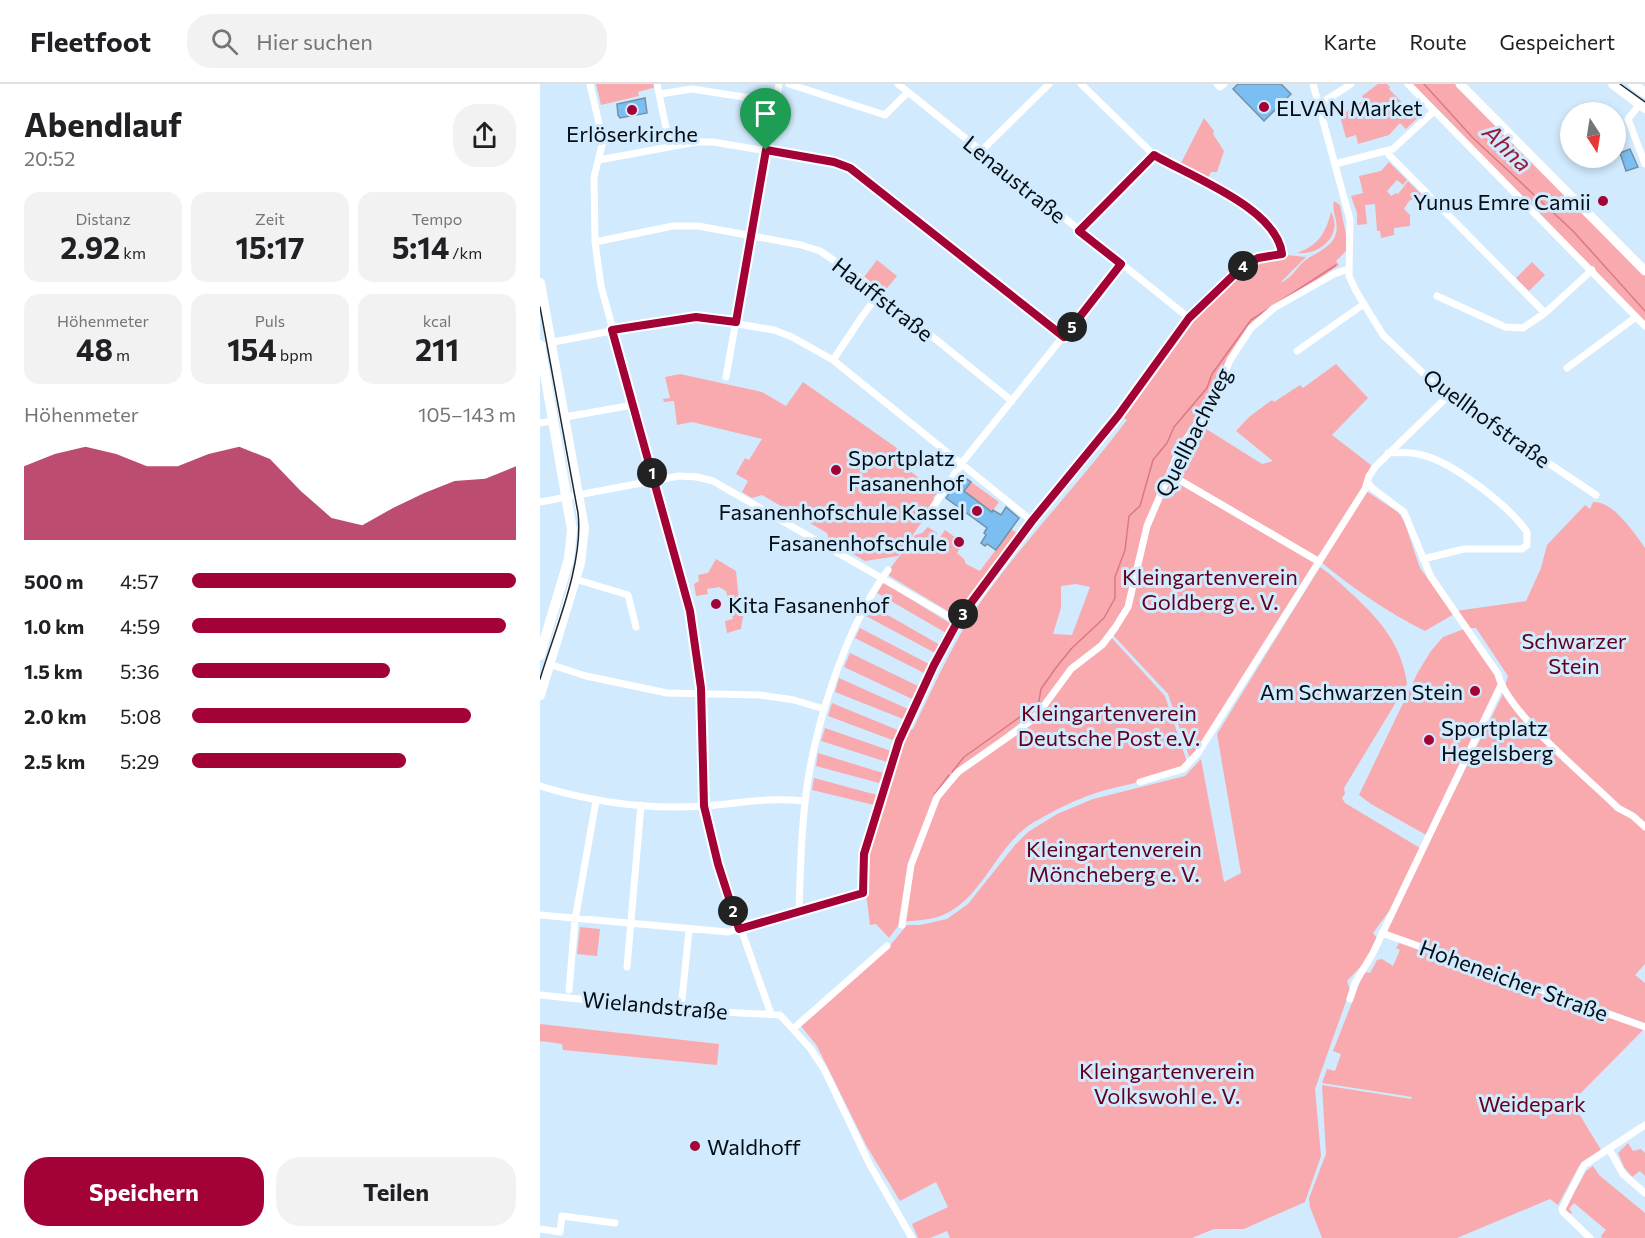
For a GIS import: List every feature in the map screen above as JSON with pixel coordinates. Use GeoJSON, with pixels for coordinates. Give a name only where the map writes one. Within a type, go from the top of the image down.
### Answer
{"type":"FeatureCollection","features":[{"type":"Feature","properties":{"kind":"main road"},"geometry":{"type":"LineString","coordinates":[[1613,84],[1642,106]]}},
{"type":"Feature","properties":{"kind":"main road"},"geometry":{"type":"LineString","coordinates":[[1633,84],[1645,93]]}},
{"type":"Feature","properties":{"kind":"main road"},"geometry":{"type":"LineString","coordinates":[[540,284],[553,421],[570,515],[571,545],[540,655]]}},
{"type":"Feature","properties":{"kind":"main road"},"geometry":{"type":"LineString","coordinates":[[540,695],[584,546],[579,495],[566,417],[544,344]]}},
{"type":"Feature","properties":{"kind":"street"},"geometry":{"type":"LineString","coordinates":[[591,84],[603,141],[594,177],[595,242],[601,286],[686,593],[701,693],[704,806],[718,864],[739,929],[771,1014],[780,1016],[793,1029],[810,1048],[824,1070],[870,1165],[912,1238]]}},
{"type":"Feature","properties":{"kind":"street"},"geometry":{"type":"LineString","coordinates":[[657,84],[670,147]]}},
{"type":"Feature","properties":{"kind":"street"},"geometry":{"type":"LineString","coordinates":[[726,377],[779,84]]}},
{"type":"Feature","properties":{"kind":"street"},"geometry":{"type":"LineString","coordinates":[[789,84],[885,115],[908,92]]}},
{"type":"Feature","properties":{"kind":"street","name":"Lenaustraße"},"geometry":{"type":"LineString","coordinates":[[898,84],[1189,318]]}},
{"type":"Feature","properties":{"kind":"street"},"geometry":{"type":"LineString","coordinates":[[982,150],[1049,84]]}},
{"type":"Feature","properties":{"kind":"street"},"geometry":{"type":"LineString","coordinates":[[540,915],[575,920],[728,932],[863,893],[864,854],[899,741],[934,665],[958,621],[1032,521],[1118,416],[1189,318],[1242,267],[1258,258],[1282,254],[1272,232],[1243,203],[1221,189],[1154,155],[1081,84]]}},
{"type":"Feature","properties":{"kind":"street"},"geometry":{"type":"LineString","coordinates":[[1217,84],[1220,87],[1224,84]]}},
{"type":"Feature","properties":{"kind":"street","name":"Quellhofstraße"},"geometry":{"type":"LineString","coordinates":[[1313,84],[1351,231],[1348,269],[1352,284],[1383,334],[1444,393],[1450,394],[1596,495]]}},
{"type":"Feature","properties":{"kind":"street"},"geometry":{"type":"LineString","coordinates":[[1320,104],[1351,84]]}},
{"type":"Feature","properties":{"kind":"street"},"geometry":{"type":"LineString","coordinates":[[1408,84],[1645,326]]}},
{"type":"Feature","properties":{"kind":"street"},"geometry":{"type":"LineString","coordinates":[[1460,84],[1645,271]]}},
{"type":"Feature","properties":{"kind":"street"},"geometry":{"type":"LineString","coordinates":[[660,94],[692,89],[776,102]]}},
{"type":"Feature","properties":{"kind":"street"},"geometry":{"type":"LineString","coordinates":[[1642,106],[1628,119],[1645,164]]}},
{"type":"Feature","properties":{"kind":"street"},"geometry":{"type":"LineString","coordinates":[[1335,164],[1388,151],[1399,146],[1434,111]]}},
{"type":"Feature","properties":{"kind":"street"},"geometry":{"type":"LineString","coordinates":[[598,160],[696,142],[713,142],[834,162],[850,168],[1064,337]]}},
{"type":"Feature","properties":{"kind":"street"},"geometry":{"type":"LineString","coordinates":[[1388,151],[1389,155],[1545,313]]}},
{"type":"Feature","properties":{"kind":"street"},"geometry":{"type":"LineString","coordinates":[[1079,231],[1154,155]]}},
{"type":"Feature","properties":{"kind":"street","name":"Hauffstraße"},"geometry":{"type":"LineString","coordinates":[[595,242],[673,226],[698,226],[752,235],[820,251],[860,278],[1012,401]]}},
{"type":"Feature","properties":{"kind":"street"},"geometry":{"type":"LineString","coordinates":[[932,509],[961,464],[1121,264]]}},
{"type":"Feature","properties":{"kind":"street","name":"Quellbachweg"},"geometry":{"type":"LineString","coordinates":[[902,925],[911,865],[937,796],[958,772],[1035,718],[1076,663],[1102,645],[1115,628],[1128,607],[1147,526],[1171,475],[1181,447],[1214,400],[1230,360],[1251,328],[1274,308],[1334,274],[1348,269]]}},
{"type":"Feature","properties":{"kind":"street"},"geometry":{"type":"LineString","coordinates":[[1437,296],[1511,328],[1526,327],[1545,313],[1592,270]]}},
{"type":"Feature","properties":{"kind":"street"},"geometry":{"type":"LineString","coordinates":[[833,360],[879,294]]}},
{"type":"Feature","properties":{"kind":"street"},"geometry":{"type":"LineString","coordinates":[[1297,351],[1364,304]]}},
{"type":"Feature","properties":{"kind":"street"},"geometry":{"type":"LineString","coordinates":[[544,344],[612,330],[696,317],[736,322],[783,333],[833,360],[1032,521]]}},
{"type":"Feature","properties":{"kind":"street"},"geometry":{"type":"LineString","coordinates":[[1567,368],[1635,317]]}},
{"type":"Feature","properties":{"kind":"street"},"geometry":{"type":"LineString","coordinates":[[1140,782],[1183,769],[1197,753],[1368,483],[1369,476],[1388,453],[1450,394]]}},
{"type":"Feature","properties":{"kind":"street"},"geometry":{"type":"LineString","coordinates":[[566,417],[633,405]]}},
{"type":"Feature","properties":{"kind":"street"},"geometry":{"type":"LineString","coordinates":[[540,423],[553,421]]}},
{"type":"Feature","properties":{"kind":"street"},"geometry":{"type":"LineString","coordinates":[[1388,453],[1422,455],[1460,474],[1503,505],[1527,532],[1528,542],[1522,549],[1464,549],[1423,559]]}},
{"type":"Feature","properties":{"kind":"street"},"geometry":{"type":"LineString","coordinates":[[1171,475],[1318,561]]}},
{"type":"Feature","properties":{"kind":"street"},"geometry":{"type":"LineString","coordinates":[[540,502],[679,476],[713,481],[958,621]]}},
{"type":"Feature","properties":{"kind":"street"},"geometry":{"type":"LineString","coordinates":[[1368,483],[1404,512],[1431,577],[1498,674],[1502,688],[1517,708],[1618,808],[1633,816],[1645,827]]}},
{"type":"Feature","properties":{"kind":"street"},"geometry":{"type":"LineString","coordinates":[[799,912],[805,801],[824,709],[846,649],[881,577],[888,570]]}},
{"type":"Feature","properties":{"kind":"street"},"geometry":{"type":"LineString","coordinates":[[575,579],[628,595],[636,627]]}},
{"type":"Feature","properties":{"kind":"street"},"geometry":{"type":"LineString","coordinates":[[549,664],[628,686],[667,693],[760,695],[794,700],[824,709]]}},
{"type":"Feature","properties":{"kind":"street"},"geometry":{"type":"LineString","coordinates":[[1350,999],[1355,983],[1382,933],[1502,688]]}},
{"type":"Feature","properties":{"kind":"street"},"geometry":{"type":"LineString","coordinates":[[540,786],[596,801],[641,805],[704,806],[758,799],[805,801]]}},
{"type":"Feature","properties":{"kind":"street"},"geometry":{"type":"LineString","coordinates":[[568,990],[575,920],[596,801]]}},
{"type":"Feature","properties":{"kind":"street"},"geometry":{"type":"LineString","coordinates":[[627,967],[641,805]]}},
{"type":"Feature","properties":{"kind":"street"},"geometry":{"type":"LineString","coordinates":[[682,999],[689,930]]}},
{"type":"Feature","properties":{"kind":"street","name":"Hoheneicher Straße"},"geometry":{"type":"LineString","coordinates":[[1382,933],[1645,1027]]}},
{"type":"Feature","properties":{"kind":"street"},"geometry":{"type":"LineString","coordinates":[[793,1029],[887,946]]}},
{"type":"Feature","properties":{"kind":"street","name":"Wielandstraße"},"geometry":{"type":"LineString","coordinates":[[540,995],[676,1010],[771,1014]]}},
{"type":"Feature","properties":{"kind":"street"},"geometry":{"type":"LineString","coordinates":[[1590,1238],[1562,1209],[1580,1172],[1592,1159],[1645,1125]]}},
{"type":"Feature","properties":{"kind":"street"},"geometry":{"type":"LineString","coordinates":[[1609,1149],[1623,1174],[1645,1193]]}},
{"type":"Feature","properties":{"kind":"street"},"geometry":{"type":"LineString","coordinates":[[540,1229],[559,1235],[562,1216],[615,1223]]}},
{"type":"Feature","properties":{"kind":"green space"},"geometry":{"type":"Polygon","coordinates":[[[596,84],[655,84],[656,87],[638,92],[639,96],[601,105],[596,84]]]}},
{"type":"Feature","properties":{"kind":"green space"},"geometry":{"type":"Polygon","coordinates":[[[1378,84],[1387,84],[1416,117],[1425,111],[1406,129],[1400,123],[1389,135],[1358,144],[1356,135],[1346,138],[1340,116],[1364,100],[1362,96],[1378,84]]]}},
{"type":"Feature","properties":{"kind":"green space"},"geometry":{"type":"Polygon","coordinates":[[[1413,84],[1459,84],[1645,274],[1645,322],[1413,84]]]}},
{"type":"Feature","properties":{"kind":"green space"},"geometry":{"type":"Polygon","coordinates":[[[1204,118],[1214,131],[1213,134],[1224,151],[1217,172],[1211,172],[1208,178],[1180,165],[1204,118]]]}},
{"type":"Feature","properties":{"kind":"green space"},"geometry":{"type":"Polygon","coordinates":[[[1389,162],[1407,180],[1403,185],[1397,180],[1387,191],[1391,196],[1398,194],[1408,181],[1422,195],[1421,204],[1415,198],[1409,201],[1404,209],[1410,215],[1410,226],[1394,228],[1394,235],[1381,238],[1380,231],[1377,231],[1375,204],[1365,205],[1367,224],[1357,225],[1357,213],[1351,196],[1363,193],[1359,176],[1381,171],[1389,162]]]}},
{"type":"Feature","properties":{"kind":"green space"},"geometry":{"type":"Polygon","coordinates":[[[1334,201],[1340,205],[1346,235],[1346,251],[1336,261],[1339,265],[1248,327],[1212,396],[1174,453],[1163,482],[1126,606],[1100,644],[1074,663],[1038,709],[950,777],[909,864],[901,922],[889,938],[876,924],[870,925],[865,886],[866,859],[906,731],[913,729],[944,664],[970,618],[1015,556],[1127,420],[1121,416],[1191,320],[1245,269],[1258,262],[1286,255],[1306,257],[1280,283],[1305,260],[1326,248],[1334,239],[1337,229],[1333,209],[1334,201]],[[1076,584],[1061,586],[1061,608],[1053,634],[1072,635],[1090,587],[1076,584]]]}},
{"type":"Feature","properties":{"kind":"green space"},"geometry":{"type":"Polygon","coordinates":[[[1331,212],[1334,220],[1332,236],[1321,247],[1313,251],[1297,253],[1320,238],[1331,212]]]}},
{"type":"Feature","properties":{"kind":"green space"},"geometry":{"type":"Polygon","coordinates":[[[877,260],[897,276],[883,293],[864,277],[877,260]]]}},
{"type":"Feature","properties":{"kind":"green space"},"geometry":{"type":"Polygon","coordinates":[[[1532,262],[1545,275],[1529,291],[1516,278],[1532,262]]]}},
{"type":"Feature","properties":{"kind":"green space"},"geometry":{"type":"Polygon","coordinates":[[[1336,364],[1368,398],[1332,435],[1371,465],[1362,489],[1317,558],[1174,474],[1181,452],[1200,425],[1262,464],[1273,461],[1236,431],[1249,417],[1272,400],[1274,402],[1300,385],[1303,388],[1336,364]]]}},
{"type":"Feature","properties":{"kind":"green space","name":"Sportplatz Fasanenhof"},"geometry":{"type":"Polygon","coordinates":[[[680,374],[762,392],[786,406],[803,382],[921,465],[918,469],[913,466],[910,471],[938,492],[933,498],[936,502],[898,556],[865,561],[829,540],[827,533],[762,495],[752,498],[742,492],[748,481],[736,474],[745,458],[749,460],[762,439],[692,422],[677,425],[674,401],[664,402],[663,399],[670,398],[665,377],[680,374]]]}},
{"type":"Feature","properties":{"kind":"green space","name":"Kleingartenverein Goldberg e. V."},"geometry":{"type":"Polygon","coordinates":[[[1171,479],[1314,563],[1190,759],[1168,694],[1112,634],[1129,607],[1149,527],[1171,479]]]}},
{"type":"Feature","properties":{"kind":"green space"},"geometry":{"type":"Polygon","coordinates":[[[971,482],[999,502],[992,512],[964,491],[971,482]]]}},
{"type":"Feature","properties":{"kind":"green space"},"geometry":{"type":"Polygon","coordinates":[[[1366,491],[1398,512],[1404,521],[1420,568],[1454,614],[1425,631],[1371,600],[1321,562],[1366,491]]]}},
{"type":"Feature","properties":{"kind":"green space","name":"Schwarzer Stein"},"geometry":{"type":"Polygon","coordinates":[[[1593,502],[1601,503],[1616,512],[1645,548],[1645,964],[1635,975],[1645,983],[1645,1023],[1387,932],[1391,918],[1502,696],[1508,676],[1476,628],[1469,628],[1456,611],[1526,601],[1541,568],[1547,545],[1585,505],[1590,509],[1593,502]]]}},
{"type":"Feature","properties":{"kind":"green space"},"geometry":{"type":"Polygon","coordinates":[[[928,527],[937,533],[934,541],[936,543],[945,530],[963,543],[957,553],[966,564],[980,571],[1011,529],[1017,533],[956,616],[888,575],[889,570],[915,535],[922,533],[928,527]]]}},
{"type":"Feature","properties":{"kind":"green space"},"geometry":{"type":"Polygon","coordinates":[[[716,559],[736,571],[740,611],[743,616],[741,629],[727,633],[725,621],[733,619],[726,591],[719,587],[707,589],[708,594],[696,596],[694,584],[699,581],[698,575],[708,573],[716,559]]]}},
{"type":"Feature","properties":{"kind":"green space"},"geometry":{"type":"Polygon","coordinates":[[[1320,567],[1352,594],[1388,634],[1400,657],[1407,684],[1344,788],[1345,794],[1342,798],[1345,803],[1420,848],[1390,910],[1373,933],[1377,938],[1364,963],[1347,981],[1350,990],[1315,1089],[1321,1156],[1305,1202],[1244,1229],[1214,1229],[1192,1238],[950,1238],[947,1231],[930,1238],[918,1238],[912,1224],[948,1207],[936,1182],[900,1201],[866,1145],[817,1046],[801,1026],[887,949],[907,925],[920,925],[947,919],[968,904],[1028,832],[1057,814],[1093,799],[1185,776],[1201,759],[1224,882],[1241,873],[1217,734],[1320,567]]]}},
{"type":"Feature","properties":{"kind":"green space"},"geometry":{"type":"Polygon","coordinates":[[[883,582],[951,624],[946,633],[877,593],[883,582]]]}},
{"type":"Feature","properties":{"kind":"green space"},"geometry":{"type":"Polygon","coordinates":[[[872,606],[940,645],[935,653],[866,616],[872,606]]]}},
{"type":"Feature","properties":{"kind":"green space"},"geometry":{"type":"Polygon","coordinates":[[[860,628],[929,664],[924,673],[855,638],[860,628]]]}},
{"type":"Feature","properties":{"kind":"green space","name":"Sportplatz Hegelsberg"},"geometry":{"type":"Polygon","coordinates":[[[1464,629],[1496,675],[1499,685],[1428,836],[1359,795],[1418,672],[1431,651],[1443,637],[1464,629]]]}},
{"type":"Feature","properties":{"kind":"green space","name":"Kleingartenverein Deutsche Post e.V."},"geometry":{"type":"Polygon","coordinates":[[[1110,636],[1165,696],[1187,762],[1180,768],[1158,777],[1080,799],[1034,822],[1010,843],[981,883],[959,906],[936,918],[904,922],[913,863],[937,800],[949,783],[1038,718],[1073,670],[1110,636]]]}},
{"type":"Feature","properties":{"kind":"green space"},"geometry":{"type":"Polygon","coordinates":[[[850,653],[918,686],[912,699],[844,667],[850,653]]]}},
{"type":"Feature","properties":{"kind":"green space"},"geometry":{"type":"Polygon","coordinates":[[[839,678],[908,709],[903,719],[835,692],[839,678]]]}},
{"type":"Feature","properties":{"kind":"green space"},"geometry":{"type":"Polygon","coordinates":[[[832,703],[900,731],[895,741],[828,716],[832,703]]]}},
{"type":"Feature","properties":{"kind":"green space"},"geometry":{"type":"Polygon","coordinates":[[[825,728],[891,751],[887,762],[821,741],[825,728]]]}},
{"type":"Feature","properties":{"kind":"green space"},"geometry":{"type":"Polygon","coordinates":[[[818,753],[883,773],[879,783],[816,766],[818,753]]]}},
{"type":"Feature","properties":{"kind":"green space"},"geometry":{"type":"Polygon","coordinates":[[[814,778],[877,795],[874,805],[812,790],[814,778]]]}},
{"type":"Feature","properties":{"kind":"green space"},"geometry":{"type":"Polygon","coordinates":[[[580,927],[600,929],[597,956],[577,954],[580,927]]]}},
{"type":"Feature","properties":{"kind":"green space","name":"Weidepark"},"geometry":{"type":"Polygon","coordinates":[[[1400,942],[1644,1029],[1572,1102],[1601,1150],[1579,1166],[1558,1205],[1550,1199],[1457,1238],[1322,1238],[1310,1207],[1309,1198],[1326,1154],[1322,1085],[1411,1099],[1412,1097],[1322,1083],[1327,1069],[1335,1071],[1341,1054],[1333,1051],[1364,972],[1370,973],[1377,960],[1382,959],[1393,966],[1400,950],[1396,948],[1400,942]]]}},
{"type":"Feature","properties":{"kind":"green space"},"geometry":{"type":"Polygon","coordinates":[[[540,1024],[719,1044],[717,1065],[563,1050],[562,1044],[540,1041],[540,1024]]]}},
{"type":"Feature","properties":{"kind":"green space"},"geometry":{"type":"Polygon","coordinates":[[[1628,1143],[1633,1151],[1641,1149],[1645,1153],[1645,1176],[1640,1171],[1632,1177],[1624,1167],[1618,1153],[1628,1143]]]}},
{"type":"Feature","properties":{"kind":"green space"},"geometry":{"type":"Polygon","coordinates":[[[1593,1166],[1599,1175],[1645,1213],[1645,1238],[1602,1238],[1606,1230],[1574,1203],[1569,1209],[1571,1214],[1566,1211],[1586,1171],[1593,1166]]]}},
{"type":"Feature","properties":{"kind":"building","name":"ELVAN Market"},"geometry":{"type":"Polygon","coordinates":[[[1238,84],[1281,84],[1291,94],[1264,121],[1233,89],[1238,84]]]}},
{"type":"Feature","properties":{"kind":"building","name":"Erlöserkirche"},"geometry":{"type":"Polygon","coordinates":[[[645,98],[647,113],[620,118],[617,104],[645,98]]]}},
{"type":"Feature","properties":{"kind":"building"},"geometry":{"type":"Polygon","coordinates":[[[1630,149],[1638,167],[1626,171],[1625,168],[1626,151],[1630,149]]]}},
{"type":"Feature","properties":{"kind":"building","name":"Fasanenhofschule Kassel"},"geometry":{"type":"Polygon","coordinates":[[[961,475],[971,482],[964,491],[992,512],[993,510],[1001,515],[1006,507],[1019,518],[996,550],[981,543],[987,528],[946,498],[961,475]]]}},
{"type":"Feature","properties":{"kind":"waterway","name":"Ahna"},"geometry":{"type":"LineString","coordinates":[[1424,84],[1473,138],[1573,231],[1645,311]]}},
{"type":"Feature","properties":{"kind":"waterway"},"geometry":{"type":"LineString","coordinates":[[1036,705],[1041,689],[1055,669],[1071,649],[1104,618],[1115,598],[1115,577],[1125,550],[1129,516],[1140,506],[1153,460],[1167,443],[1174,427],[1207,388],[1212,374],[1251,320],[1336,265]]}},
{"type":"Feature","properties":{"kind":"waterway"},"geometry":{"type":"LineString","coordinates":[[952,772],[964,757],[1031,709]]}},
{"type":"Feature","properties":{"kind":"waterway"},"geometry":{"type":"LineString","coordinates":[[934,795],[949,775]]}},
{"type":"Feature","properties":{"kind":"tram line"},"geometry":{"type":"LineString","coordinates":[[1620,84],[1645,102]]}},
{"type":"Feature","properties":{"kind":"tram line"},"geometry":{"type":"LineString","coordinates":[[540,307],[578,513],[579,533],[573,575],[540,679]]}},
{"type":"Feature","properties":{"kind":"place","name":"ELVAN Market"},"geometry":{"type":"Point","coordinates":[1264,107]}},
{"type":"Feature","properties":{"kind":"place","name":"Erlöserkirche"},"geometry":{"type":"Point","coordinates":[632,110]}},
{"type":"Feature","properties":{"kind":"place","name":"Yunus Emre Camii"},"geometry":{"type":"Point","coordinates":[1603,201]}},
{"type":"Feature","properties":{"kind":"place","name":"Sportplatz Fasanenhof"},"geometry":{"type":"Point","coordinates":[836,470]}},
{"type":"Feature","properties":{"kind":"place","name":"Fasanenhofschule Kassel"},"geometry":{"type":"Point","coordinates":[977,511]}},
{"type":"Feature","properties":{"kind":"place","name":"Fasanenhofschule"},"geometry":{"type":"Point","coordinates":[959,542]}},
{"type":"Feature","properties":{"kind":"place","name":"Kita Fasanenhof"},"geometry":{"type":"Point","coordinates":[716,604]}},
{"type":"Feature","properties":{"kind":"place","name":"Am Schwarzen Stein"},"geometry":{"type":"Point","coordinates":[1475,691]}},
{"type":"Feature","properties":{"kind":"place","name":"Sportplatz Hegelsberg"},"geometry":{"type":"Point","coordinates":[1429,740]}},
{"type":"Feature","properties":{"kind":"place","name":"Waldhoff"},"geometry":{"type":"Point","coordinates":[695,1146]}},
{"type":"Feature","properties":{"kind":"route"},"geometry":{"type":"LineString","coordinates":[[766,150],[834,162],[850,168],[1064,337],[1121,264],[1079,231],[1154,155],[1221,189],[1243,203],[1272,232],[1282,254],[1258,258],[1242,267],[1189,318],[1118,416],[1032,521],[959,619],[944,644],[899,741],[864,854],[863,893],[739,929],[718,864],[704,806],[701,783],[701,688],[690,611],[612,330],[696,317],[736,322],[766,150]]}},
{"type":"Feature","properties":{"kind":"park label","name":"Kleingartenverein Möncheberg e. V."},"geometry":{"type":"Point","coordinates":[1114,860]}},
{"type":"Feature","properties":{"kind":"park label","name":"Kleingartenverein Volkswohl e. V."},"geometry":{"type":"Point","coordinates":[1167,1082]}}]}
